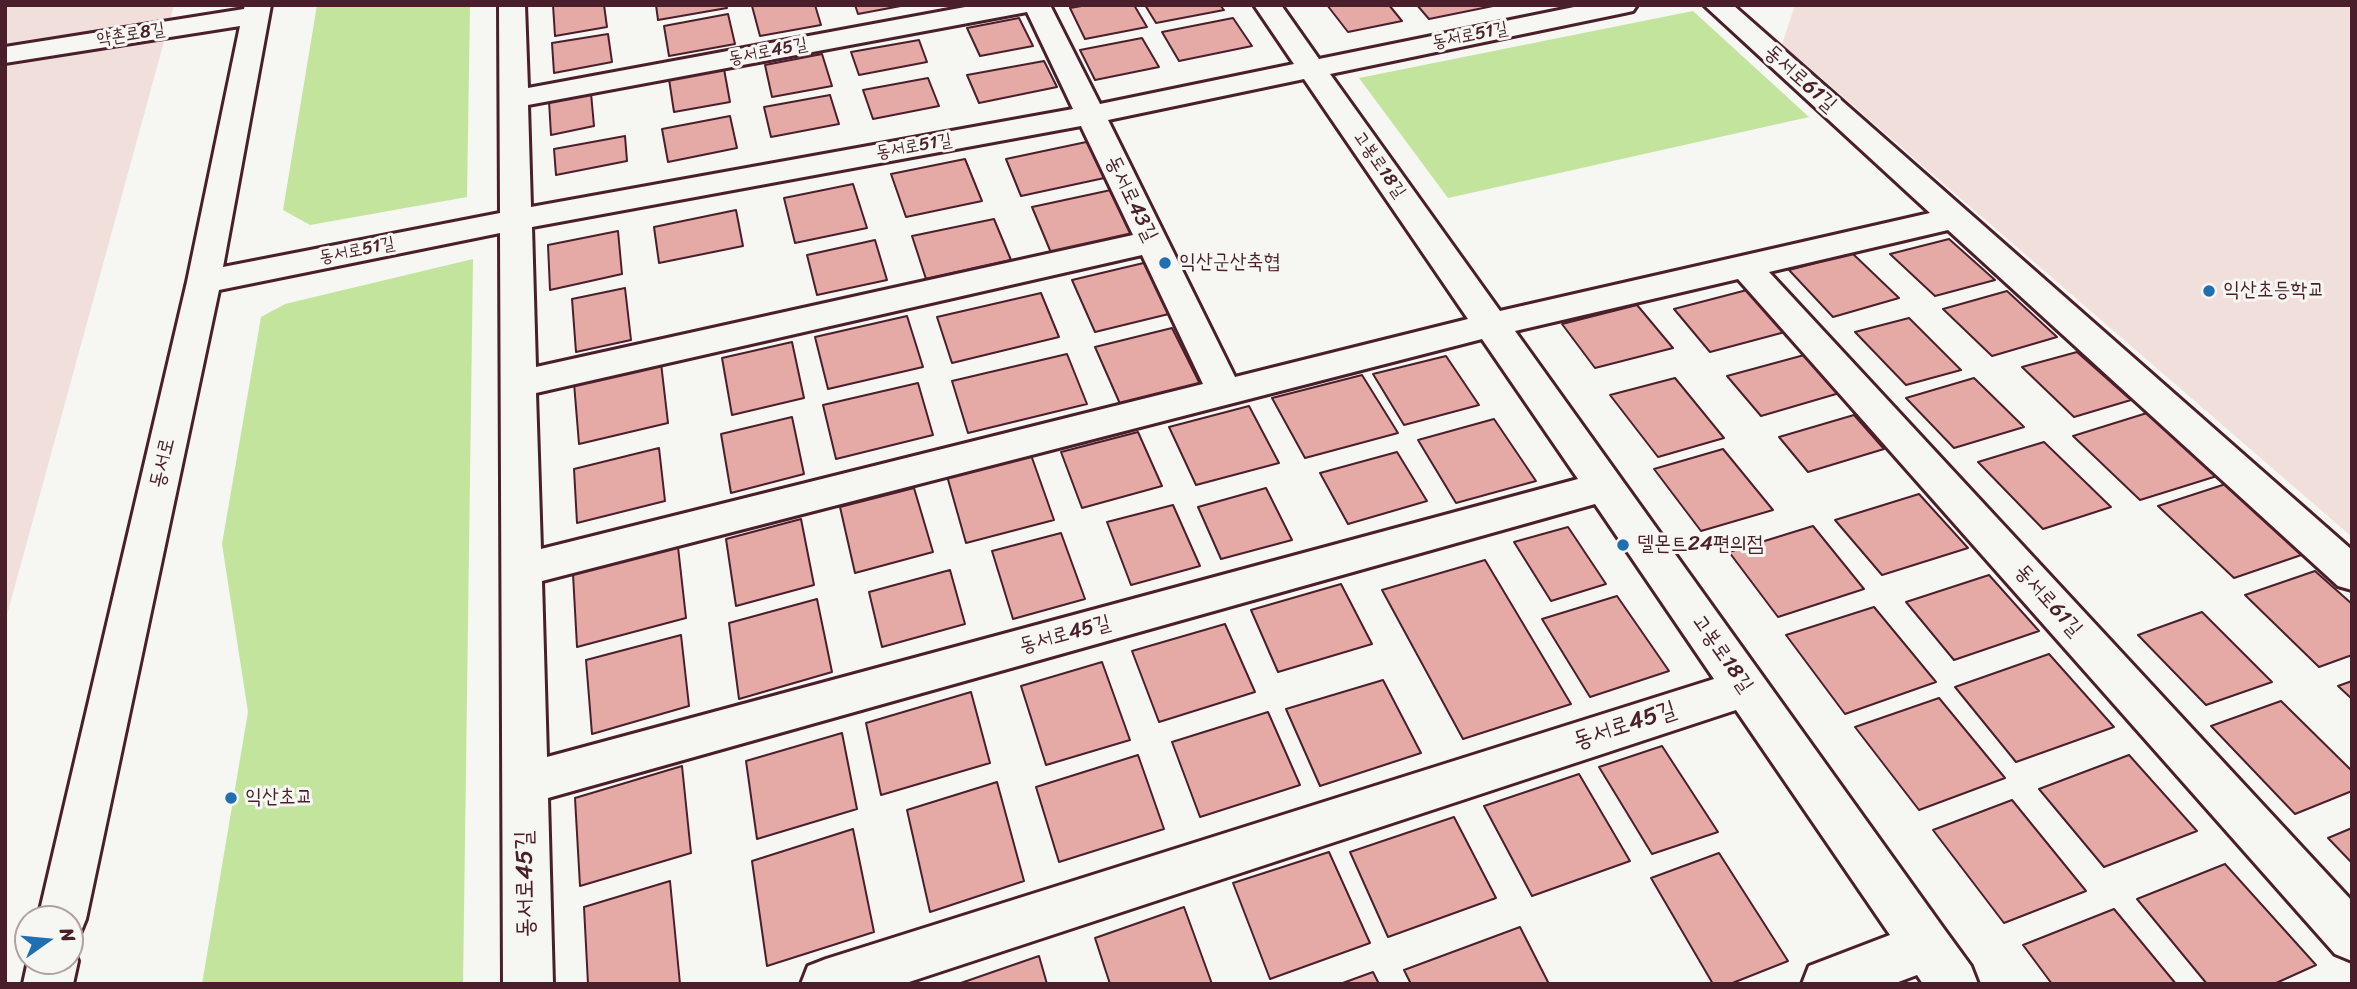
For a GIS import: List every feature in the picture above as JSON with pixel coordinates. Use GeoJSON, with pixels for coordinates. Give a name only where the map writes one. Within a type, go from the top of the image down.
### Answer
{"type":"FeatureCollection","features":[{"type":"Feature","properties":{"kind":"street","name":"동서로45길"},"geometry":{"type":"LineString","coordinates":[[512,5],[528,984]]}},
{"type":"Feature","properties":{"kind":"street","name":"동서로45길"},"geometry":{"type":"LineString","coordinates":[[514,99],[1021,5]]}},
{"type":"Feature","properties":{"kind":"street","name":"동서로43길"},"geometry":{"type":"LineString","coordinates":[[1037,5],[1225,393]]}},
{"type":"Feature","properties":{"kind":"street","name":"고봉로18길"},"geometry":{"type":"LineString","coordinates":[[1267,5],[1940,965]]}},
{"type":"Feature","properties":{"kind":"street","name":"동서로51길"},"geometry":{"type":"LineString","coordinates":[[204,282],[515,220],[1090,115],[1623,5]]}},
{"type":"Feature","properties":{"kind":"street","name":"동서로61길"},"geometry":{"type":"LineString","coordinates":[[1717,5],[2352,574]]}},
{"type":"Feature","properties":{"kind":"street","name":"약촌로8길"},"geometry":{"type":"LineString","coordinates":[[5,55],[257,10]]}},
{"type":"Feature","properties":{"kind":"street","name":"동서로"},"geometry":{"type":"LineString","coordinates":[[65,905],[204,282],[257,10]]}},
{"type":"Feature","properties":{"kind":"street"},"geometry":{"type":"LineString","coordinates":[[521,570],[1491,325],[1954,218]]}},
{"type":"Feature","properties":{"kind":"street"},"geometry":{"type":"LineString","coordinates":[[518,384],[1152,242]]}},
{"type":"Feature","properties":{"kind":"street","name":"동서로61길"},"geometry":{"type":"LineString","coordinates":[[1745,266],[2352,937]]}},
{"type":"Feature","properties":{"kind":"street","name":"동서로45길"},"geometry":{"type":"LineString","coordinates":[[525,784],[1606,486]]}},
{"type":"Feature","properties":{"kind":"street","name":"동서로45길"},"geometry":{"type":"LineString","coordinates":[[826,984],[1745,688]]}},
{"type":"Feature","properties":{"kind":"street"},"geometry":{"type":"LineString","coordinates":[[1827,984],[1940,965]]}},
{"type":"Feature","properties":{"kind":"shaded area"},"geometry":{"type":"Polygon","coordinates":[[[5,5],[174,5],[5,622],[5,5]]]}},
{"type":"Feature","properties":{"kind":"shaded area","name":"익산초등학교"},"geometry":{"type":"Polygon","coordinates":[[[1795,5],[2352,5],[2352,537],[1782,44],[1795,5]]]}},
{"type":"Feature","properties":{"kind":"green space"},"geometry":{"type":"Polygon","coordinates":[[[317,5],[470,5],[467,197],[310,225],[283,210],[317,5]]]}},
{"type":"Feature","properties":{"kind":"green space"},"geometry":{"type":"Polygon","coordinates":[[[1693,11],[1809,117],[1448,198],[1359,78],[1693,11]]]}},
{"type":"Feature","properties":{"kind":"green space"},"geometry":{"type":"Polygon","coordinates":[[[473,259],[463,984],[202,984],[248,712],[222,544],[261,317],[285,304],[473,259]]]}},
{"type":"Feature","properties":{"kind":"building"},"geometry":{"type":"Polygon","coordinates":[[[553,5],[604,5],[607,27],[555,36],[553,5]]]}},
{"type":"Feature","properties":{"kind":"building"},"geometry":{"type":"Polygon","coordinates":[[[656,5],[726,5],[727,8],[658,20],[656,5]]]}},
{"type":"Feature","properties":{"kind":"building"},"geometry":{"type":"Polygon","coordinates":[[[815,5],[821,25],[760,36],[752,6],[815,5]]]}},
{"type":"Feature","properties":{"kind":"building"},"geometry":{"type":"Polygon","coordinates":[[[855,5],[906,5],[858,14],[855,5]]]}},
{"type":"Feature","properties":{"kind":"building"},"geometry":{"type":"Polygon","coordinates":[[[1087,5],[1134,5],[1147,27],[1085,39],[1070,8],[1087,5]]]}},
{"type":"Feature","properties":{"kind":"building"},"geometry":{"type":"Polygon","coordinates":[[[1145,5],[1220,5],[1224,10],[1156,23],[1145,5]]]}},
{"type":"Feature","properties":{"kind":"building"},"geometry":{"type":"Polygon","coordinates":[[[1327,5],[1389,5],[1402,21],[1348,32],[1327,5]]]}},
{"type":"Feature","properties":{"kind":"building"},"geometry":{"type":"Polygon","coordinates":[[[1417,5],[1493,5],[1493,6],[1429,19],[1417,5]]]}},
{"type":"Feature","properties":{"kind":"building"},"geometry":{"type":"Polygon","coordinates":[[[728,14],[735,44],[669,56],[664,26],[728,14]]]}},
{"type":"Feature","properties":{"kind":"building"},"geometry":{"type":"Polygon","coordinates":[[[1019,18],[1033,46],[980,56],[967,28],[1019,18]]]}},
{"type":"Feature","properties":{"kind":"building"},"geometry":{"type":"Polygon","coordinates":[[[1233,18],[1252,46],[1179,61],[1162,32],[1233,18]]]}},
{"type":"Feature","properties":{"kind":"building"},"geometry":{"type":"Polygon","coordinates":[[[608,34],[612,62],[554,73],[552,43],[608,34]]]}},
{"type":"Feature","properties":{"kind":"building"},"geometry":{"type":"Polygon","coordinates":[[[1142,38],[1159,67],[1095,80],[1080,50],[1142,38]]]}},
{"type":"Feature","properties":{"kind":"building"},"geometry":{"type":"Polygon","coordinates":[[[919,40],[927,62],[859,75],[851,52],[919,40]]]}},
{"type":"Feature","properties":{"kind":"building"},"geometry":{"type":"Polygon","coordinates":[[[822,54],[832,86],[772,97],[765,65],[822,54]]]}},
{"type":"Feature","properties":{"kind":"building"},"geometry":{"type":"Polygon","coordinates":[[[1044,61],[1057,87],[979,103],[967,75],[1044,61]]]}},
{"type":"Feature","properties":{"kind":"building"},"geometry":{"type":"Polygon","coordinates":[[[724,69],[730,102],[674,112],[669,79],[724,69]]]}},
{"type":"Feature","properties":{"kind":"building"},"geometry":{"type":"Polygon","coordinates":[[[928,78],[939,106],[873,119],[863,90],[928,78]]]}},
{"type":"Feature","properties":{"kind":"building"},"geometry":{"type":"Polygon","coordinates":[[[591,93],[594,126],[551,135],[549,101],[591,93]]]}},
{"type":"Feature","properties":{"kind":"building"},"geometry":{"type":"Polygon","coordinates":[[[830,95],[839,124],[771,137],[764,107],[830,95]]]}},
{"type":"Feature","properties":{"kind":"building"},"geometry":{"type":"Polygon","coordinates":[[[730,116],[737,148],[668,162],[662,129],[730,116]]]}},
{"type":"Feature","properties":{"kind":"building"},"geometry":{"type":"Polygon","coordinates":[[[625,136],[627,161],[556,175],[554,149],[625,136]]]}},
{"type":"Feature","properties":{"kind":"building"},"geometry":{"type":"Polygon","coordinates":[[[1091,141],[1109,177],[1021,196],[1006,159],[1091,141]]]}},
{"type":"Feature","properties":{"kind":"building"},"geometry":{"type":"Polygon","coordinates":[[[965,159],[982,201],[906,217],[891,174],[965,159]]]}},
{"type":"Feature","properties":{"kind":"building"},"geometry":{"type":"Polygon","coordinates":[[[853,184],[867,228],[795,243],[784,198],[853,184]]]}},
{"type":"Feature","properties":{"kind":"building"},"geometry":{"type":"Polygon","coordinates":[[[1111,190],[1135,237],[1052,255],[1032,207],[1111,190]]]}},
{"type":"Feature","properties":{"kind":"building"},"geometry":{"type":"Polygon","coordinates":[[[736,210],[743,246],[659,263],[654,227],[736,210]]]}},
{"type":"Feature","properties":{"kind":"building"},"geometry":{"type":"Polygon","coordinates":[[[994,219],[1011,260],[926,279],[912,236],[994,219]]]}},
{"type":"Feature","properties":{"kind":"building"},"geometry":{"type":"Polygon","coordinates":[[[618,231],[622,274],[550,290],[548,245],[618,231]]]}},
{"type":"Feature","properties":{"kind":"building"},"geometry":{"type":"Polygon","coordinates":[[[1949,239],[1995,280],[1935,296],[1890,254],[1949,239]]]}},
{"type":"Feature","properties":{"kind":"building"},"geometry":{"type":"Polygon","coordinates":[[[875,240],[887,280],[817,295],[807,255],[875,240]]]}},
{"type":"Feature","properties":{"kind":"building"},"geometry":{"type":"Polygon","coordinates":[[[1852,253],[1899,298],[1833,317],[1789,270],[1852,253]]]}},
{"type":"Feature","properties":{"kind":"building"},"geometry":{"type":"Polygon","coordinates":[[[1152,261],[1177,312],[1095,332],[1072,280],[1152,261]]]}},
{"type":"Feature","properties":{"kind":"building"},"geometry":{"type":"Polygon","coordinates":[[[625,288],[631,340],[576,352],[572,299],[625,288]]]}},
{"type":"Feature","properties":{"kind":"building"},"geometry":{"type":"Polygon","coordinates":[[[1747,290],[1785,332],[1710,352],[1674,309],[1747,290]]]}},
{"type":"Feature","properties":{"kind":"building"},"geometry":{"type":"Polygon","coordinates":[[[2007,291],[2057,337],[1992,356],[1943,309],[2007,291]]]}},
{"type":"Feature","properties":{"kind":"building"},"geometry":{"type":"Polygon","coordinates":[[[1041,293],[1059,337],[952,363],[937,317],[1041,293]]]}},
{"type":"Feature","properties":{"kind":"building"},"geometry":{"type":"Polygon","coordinates":[[[1637,305],[1673,348],[1595,368],[1562,324],[1637,305]]]}},
{"type":"Feature","properties":{"kind":"building"},"geometry":{"type":"Polygon","coordinates":[[[907,316],[923,367],[828,389],[815,337],[907,316]]]}},
{"type":"Feature","properties":{"kind":"building"},"geometry":{"type":"Polygon","coordinates":[[[1909,318],[1961,370],[1906,385],[1855,332],[1909,318]]]}},
{"type":"Feature","properties":{"kind":"building"},"geometry":{"type":"Polygon","coordinates":[[[1172,328],[1201,386],[1121,406],[1095,347],[1172,328]]]}},
{"type":"Feature","properties":{"kind":"building"},"geometry":{"type":"Polygon","coordinates":[[[792,342],[804,398],[732,415],[722,358],[792,342]]]}},
{"type":"Feature","properties":{"kind":"building"},"geometry":{"type":"Polygon","coordinates":[[[2077,352],[2131,400],[2074,417],[2022,367],[2077,352]]]}},
{"type":"Feature","properties":{"kind":"building"},"geometry":{"type":"Polygon","coordinates":[[[1067,354],[1087,404],[968,433],[952,381],[1067,354]]]}},
{"type":"Feature","properties":{"kind":"building"},"geometry":{"type":"Polygon","coordinates":[[[1808,354],[1843,392],[1761,416],[1727,376],[1808,354]]]}},
{"type":"Feature","properties":{"kind":"building"},"geometry":{"type":"Polygon","coordinates":[[[1446,356],[1479,405],[1404,425],[1373,374],[1446,356]]]}},
{"type":"Feature","properties":{"kind":"building"},"geometry":{"type":"Polygon","coordinates":[[[661,363],[668,423],[579,444],[574,383],[661,363]]]}},
{"type":"Feature","properties":{"kind":"building"},"geometry":{"type":"Polygon","coordinates":[[[1362,375],[1398,433],[1305,458],[1272,398],[1362,375]]]}},
{"type":"Feature","properties":{"kind":"building"},"geometry":{"type":"Polygon","coordinates":[[[1675,378],[1724,438],[1658,457],[1610,395],[1675,378]]]}},
{"type":"Feature","properties":{"kind":"building"},"geometry":{"type":"Polygon","coordinates":[[[1974,378],[2024,427],[1954,448],[1906,398],[1974,378]]]}},
{"type":"Feature","properties":{"kind":"building"},"geometry":{"type":"Polygon","coordinates":[[[918,383],[933,435],[836,459],[823,405],[918,383]]]}},
{"type":"Feature","properties":{"kind":"building"},"geometry":{"type":"Polygon","coordinates":[[[1249,406],[1279,463],[1196,485],[1169,427],[1249,406]]]}},
{"type":"Feature","properties":{"kind":"building"},"geometry":{"type":"Polygon","coordinates":[[[2147,413],[2217,476],[2140,500],[2073,436],[2147,413]]]}},
{"type":"Feature","properties":{"kind":"building"},"geometry":{"type":"Polygon","coordinates":[[[1854,415],[1884,449],[1808,472],[1779,437],[1854,415]]]}},
{"type":"Feature","properties":{"kind":"building"},"geometry":{"type":"Polygon","coordinates":[[[792,417],[804,474],[731,493],[721,434],[792,417]]]}},
{"type":"Feature","properties":{"kind":"building"},"geometry":{"type":"Polygon","coordinates":[[[1494,419],[1536,481],[1456,503],[1418,440],[1494,419]]]}},
{"type":"Feature","properties":{"kind":"building"},"geometry":{"type":"Polygon","coordinates":[[[1138,432],[1162,486],[1082,508],[1061,452],[1138,432]]]}},
{"type":"Feature","properties":{"kind":"building"},"geometry":{"type":"Polygon","coordinates":[[[2044,442],[2111,507],[2043,529],[1978,462],[2044,442]]]}},
{"type":"Feature","properties":{"kind":"building"},"geometry":{"type":"Polygon","coordinates":[[[659,448],[665,501],[577,523],[574,469],[659,448]]]}},
{"type":"Feature","properties":{"kind":"building"},"geometry":{"type":"Polygon","coordinates":[[[1723,449],[1773,510],[1701,531],[1654,469],[1723,449]]]}},
{"type":"Feature","properties":{"kind":"building"},"geometry":{"type":"Polygon","coordinates":[[[1397,452],[1427,501],[1348,524],[1320,473],[1397,452]]]}},
{"type":"Feature","properties":{"kind":"building"},"geometry":{"type":"Polygon","coordinates":[[[1031,455],[1054,520],[966,543],[947,476],[1031,455]]]}},
{"type":"Feature","properties":{"kind":"building"},"geometry":{"type":"Polygon","coordinates":[[[2235,481],[2313,551],[2234,578],[2158,506],[2235,481]]]}},
{"type":"Feature","properties":{"kind":"building"},"geometry":{"type":"Polygon","coordinates":[[[914,488],[933,552],[855,573],[840,507],[914,488]]]}},
{"type":"Feature","properties":{"kind":"building"},"geometry":{"type":"Polygon","coordinates":[[[1266,488],[1292,540],[1221,559],[1198,507],[1266,488]]]}},
{"type":"Feature","properties":{"kind":"building"},"geometry":{"type":"Polygon","coordinates":[[[1919,494],[1968,548],[1882,575],[1835,520],[1919,494]]]}},
{"type":"Feature","properties":{"kind":"building"},"geometry":{"type":"Polygon","coordinates":[[[1173,505],[1200,566],[1131,585],[1107,522],[1173,505]]]}},
{"type":"Feature","properties":{"kind":"building"},"geometry":{"type":"Polygon","coordinates":[[[801,519],[814,585],[736,606],[726,539],[801,519]]]}},
{"type":"Feature","properties":{"kind":"building"},"geometry":{"type":"Polygon","coordinates":[[[1813,526],[1864,589],[1778,617],[1729,552],[1813,526]]]}},
{"type":"Feature","properties":{"kind":"building"},"geometry":{"type":"Polygon","coordinates":[[[1568,527],[1606,584],[1551,601],[1514,542],[1568,527]]]}},
{"type":"Feature","properties":{"kind":"building"},"geometry":{"type":"Polygon","coordinates":[[[1061,533],[1085,599],[1013,619],[992,551],[1061,533]]]}},
{"type":"Feature","properties":{"kind":"building"},"geometry":{"type":"Polygon","coordinates":[[[678,547],[686,618],[577,647],[573,574],[678,547]]]}},
{"type":"Feature","properties":{"kind":"building"},"geometry":{"type":"Polygon","coordinates":[[[1485,560],[1571,704],[1463,739],[1382,590],[1485,560]]]}},
{"type":"Feature","properties":{"kind":"building"},"geometry":{"type":"Polygon","coordinates":[[[950,570],[965,624],[882,647],[869,592],[950,570]]]}},
{"type":"Feature","properties":{"kind":"building"},"geometry":{"type":"Polygon","coordinates":[[[2315,571],[2352,604],[2352,655],[2319,667],[2245,595],[2315,571]]]}},
{"type":"Feature","properties":{"kind":"building"},"geometry":{"type":"Polygon","coordinates":[[[1989,575],[2039,631],[1954,660],[1906,602],[1989,575]]]}},
{"type":"Feature","properties":{"kind":"building"},"geometry":{"type":"Polygon","coordinates":[[[1341,584],[1372,644],[1278,672],[1251,610],[1341,584]]]}},
{"type":"Feature","properties":{"kind":"building"},"geometry":{"type":"Polygon","coordinates":[[[1617,596],[1669,671],[1590,697],[1542,619],[1617,596]]]}},
{"type":"Feature","properties":{"kind":"building"},"geometry":{"type":"Polygon","coordinates":[[[817,599],[832,672],[739,699],[729,623],[817,599]]]}},
{"type":"Feature","properties":{"kind":"building"},"geometry":{"type":"Polygon","coordinates":[[[1874,607],[1936,682],[1845,714],[1786,635],[1874,607]]]}},
{"type":"Feature","properties":{"kind":"building"},"geometry":{"type":"Polygon","coordinates":[[[2202,612],[2272,682],[2206,705],[2138,635],[2202,612]]]}},
{"type":"Feature","properties":{"kind":"building"},"geometry":{"type":"Polygon","coordinates":[[[1225,624],[1255,692],[1159,722],[1132,651],[1225,624]]]}},
{"type":"Feature","properties":{"kind":"building"},"geometry":{"type":"Polygon","coordinates":[[[681,635],[689,706],[592,734],[586,660],[681,635]]]}},
{"type":"Feature","properties":{"kind":"building"},"geometry":{"type":"Polygon","coordinates":[[[2049,654],[2114,727],[2016,762],[1955,687],[2049,654]]]}},
{"type":"Feature","properties":{"kind":"building"},"geometry":{"type":"Polygon","coordinates":[[[1102,662],[1130,740],[1046,765],[1021,686],[1102,662]]]}},
{"type":"Feature","properties":{"kind":"building"},"geometry":{"type":"Polygon","coordinates":[[[1383,680],[1421,753],[1320,786],[1286,709],[1383,680]]]}},
{"type":"Feature","properties":{"kind":"building"},"geometry":{"type":"Polygon","coordinates":[[[2352,681],[2352,699],[2338,686],[2352,681]]]}},
{"type":"Feature","properties":{"kind":"building"},"geometry":{"type":"Polygon","coordinates":[[[971,692],[990,763],[881,795],[866,723],[971,692]]]}},
{"type":"Feature","properties":{"kind":"building"},"geometry":{"type":"Polygon","coordinates":[[[1939,698],[2005,778],[1919,810],[1855,727],[1939,698]]]}},
{"type":"Feature","properties":{"kind":"building"},"geometry":{"type":"Polygon","coordinates":[[[2281,701],[2352,771],[2352,791],[2295,814],[2211,726],[2281,701]]]}},
{"type":"Feature","properties":{"kind":"building"},"geometry":{"type":"Polygon","coordinates":[[[1268,712],[1300,785],[1200,817],[1172,742],[1268,712]]]}},
{"type":"Feature","properties":{"kind":"building"},"geometry":{"type":"Polygon","coordinates":[[[842,733],[857,809],[757,839],[746,761],[842,733]]]}},
{"type":"Feature","properties":{"kind":"building"},"geometry":{"type":"Polygon","coordinates":[[[1662,746],[1718,832],[1652,854],[1599,767],[1662,746]]]}},
{"type":"Feature","properties":{"kind":"building"},"geometry":{"type":"Polygon","coordinates":[[[1138,755],[1164,829],[1059,862],[1036,787],[1138,755]]]}},
{"type":"Feature","properties":{"kind":"building"},"geometry":{"type":"Polygon","coordinates":[[[2129,755],[2197,831],[2104,867],[2039,789],[2129,755]]]}},
{"type":"Feature","properties":{"kind":"building"},"geometry":{"type":"Polygon","coordinates":[[[682,766],[691,853],[580,886],[575,798],[682,766]]]}},
{"type":"Feature","properties":{"kind":"building"},"geometry":{"type":"Polygon","coordinates":[[[1579,774],[1630,861],[1532,896],[1484,806],[1579,774]]]}},
{"type":"Feature","properties":{"kind":"building"},"geometry":{"type":"Polygon","coordinates":[[[997,782],[1024,881],[930,912],[907,810],[997,782]]]}},
{"type":"Feature","properties":{"kind":"building"},"geometry":{"type":"Polygon","coordinates":[[[2012,800],[2086,891],[2004,923],[1933,830],[2012,800]]]}},
{"type":"Feature","properties":{"kind":"building"},"geometry":{"type":"Polygon","coordinates":[[[1454,817],[1496,898],[1388,937],[1350,852],[1454,817]]]}},
{"type":"Feature","properties":{"kind":"building"},"geometry":{"type":"Polygon","coordinates":[[[2352,828],[2352,863],[2328,838],[2352,828]]]}},
{"type":"Feature","properties":{"kind":"building"},"geometry":{"type":"Polygon","coordinates":[[[853,829],[874,932],[767,966],[752,861],[853,829]]]}},
{"type":"Feature","properties":{"kind":"building"},"geometry":{"type":"Polygon","coordinates":[[[1329,852],[1370,943],[1270,979],[1233,883],[1329,852]]]}},
{"type":"Feature","properties":{"kind":"building"},"geometry":{"type":"Polygon","coordinates":[[[1719,853],[1788,961],[1730,984],[1713,984],[1651,878],[1719,853]]]}},
{"type":"Feature","properties":{"kind":"building"},"geometry":{"type":"Polygon","coordinates":[[[2225,864],[2316,965],[2274,984],[2207,984],[2137,899],[2225,864]]]}},
{"type":"Feature","properties":{"kind":"building"},"geometry":{"type":"Polygon","coordinates":[[[670,881],[680,984],[588,984],[584,907],[670,881]]]}},
{"type":"Feature","properties":{"kind":"building"},"geometry":{"type":"Polygon","coordinates":[[[1184,907],[1212,984],[1110,984],[1095,938],[1184,907]]]}},
{"type":"Feature","properties":{"kind":"building"},"geometry":{"type":"Polygon","coordinates":[[[2114,909],[2176,984],[2052,984],[2023,945],[2114,909]]]}},
{"type":"Feature","properties":{"kind":"building"},"geometry":{"type":"Polygon","coordinates":[[[1520,927],[1549,984],[1411,984],[1404,970],[1520,927]]]}},
{"type":"Feature","properties":{"kind":"building"},"geometry":{"type":"Polygon","coordinates":[[[1039,956],[1047,984],[958,984],[1039,956]]]}},
{"type":"Feature","properties":{"kind":"building"},"geometry":{"type":"Polygon","coordinates":[[[1373,972],[1379,984],[1340,984],[1373,972]]]}},
{"type":"Feature","properties":{"kind":"place","name":"익산군산축협"},"geometry":{"type":"Point","coordinates":[1165,263]}},
{"type":"Feature","properties":{"kind":"place","name":"익산초등학교"},"geometry":{"type":"Point","coordinates":[2209,291]}},
{"type":"Feature","properties":{"kind":"place","name":"델몬트24편의점"},"geometry":{"type":"Point","coordinates":[1623,545]}},
{"type":"Feature","properties":{"kind":"place","name":"익산초교"},"geometry":{"type":"Point","coordinates":[231,798]}}]}
